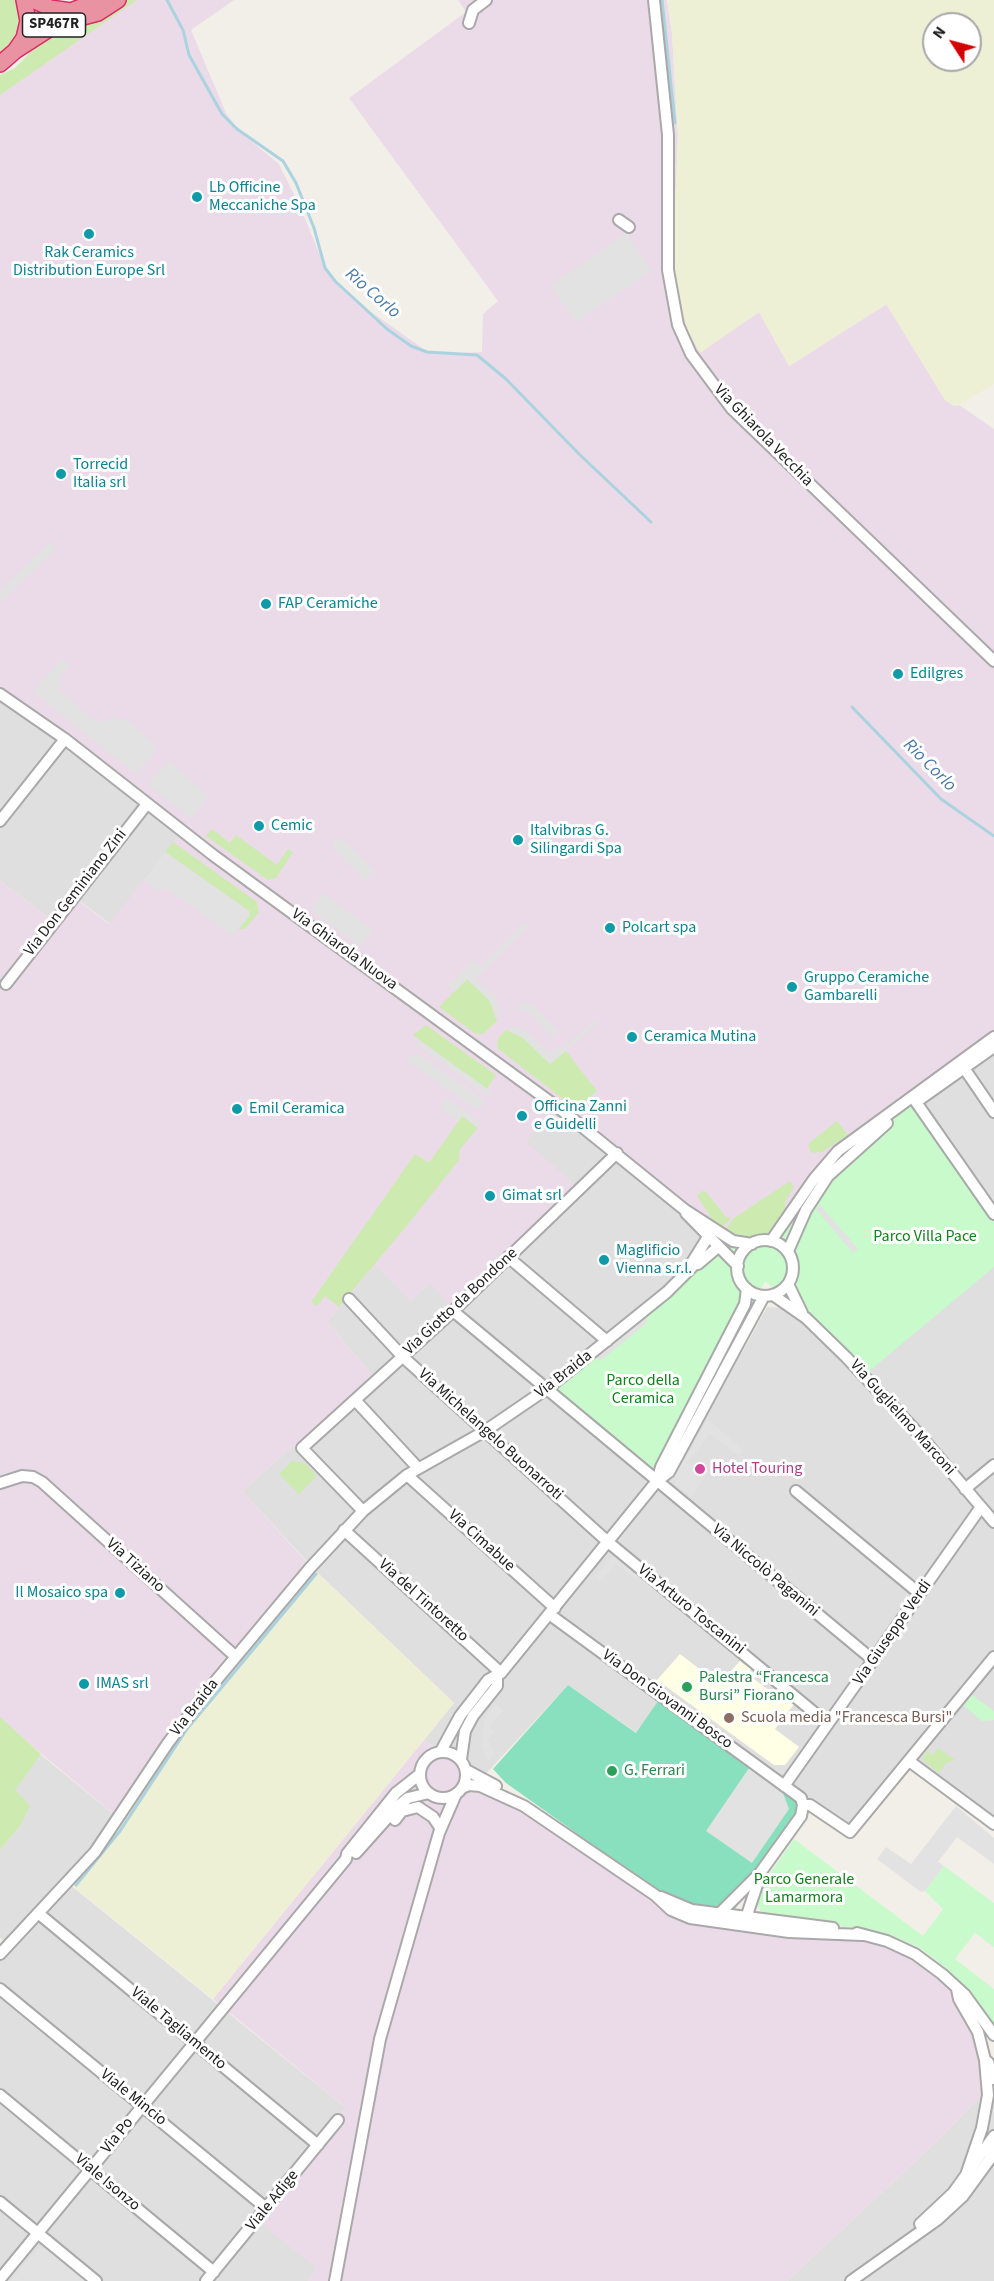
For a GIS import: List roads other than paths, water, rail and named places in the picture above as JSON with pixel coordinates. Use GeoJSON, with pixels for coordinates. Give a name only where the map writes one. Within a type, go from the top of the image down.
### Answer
{"type":"FeatureCollection","features":[{"type":"Feature","properties":{"kind":"highway"},"geometry":{"type":"LineString","coordinates":[[0,64],[15,51],[24,38],[28,21],[24,0]]}},
{"type":"Feature","properties":{"kind":"highway","name":"SP467R"},"geometry":{"type":"LineString","coordinates":[[33,0],[50,8],[72,11],[118,0]]}},
{"type":"Feature","properties":{"kind":"highway","name":"SP467R"},"geometry":{"type":"LineString","coordinates":[[15,51],[57,24],[98,5]]}},
{"type":"Feature","properties":{"kind":"street"},"geometry":{"type":"LineString","coordinates":[[469,23],[473,10],[486,0]]}},
{"type":"Feature","properties":{"kind":"street","name":"Via Ghiarola Vecchia"},"geometry":{"type":"LineString","coordinates":[[654,0],[668,135],[668,270],[678,325],[691,354],[732,409],[994,661]]}},
{"type":"Feature","properties":{"kind":"street"},"geometry":{"type":"LineString","coordinates":[[619,220],[629,226]]}},
{"type":"Feature","properties":{"kind":"street","name":"Via Ghiarola Nuova"},"geometry":{"type":"LineString","coordinates":[[0,694],[65,739],[213,855],[617,1153],[685,1210],[733,1241],[753,1244]]}},
{"type":"Feature","properties":{"kind":"street"},"geometry":{"type":"LineString","coordinates":[[0,821],[65,739]]}},
{"type":"Feature","properties":{"kind":"street","name":"Via Don Geminiano Zini"},"geometry":{"type":"LineString","coordinates":[[6,984],[147,804]]}},
{"type":"Feature","properties":{"kind":"street"},"geometry":{"type":"LineString","coordinates":[[771,1241],[814,1179],[838,1151],[994,1037]]}},
{"type":"Feature","properties":{"kind":"street"},"geometry":{"type":"LineString","coordinates":[[806,1318],[793,1299],[788,1284],[793,1268],[788,1251],[806,1210],[828,1176],[882,1127],[994,1047]]}},
{"type":"Feature","properties":{"kind":"street"},"geometry":{"type":"LineString","coordinates":[[964,1068],[994,1112]]}},
{"type":"Feature","properties":{"kind":"street"},"geometry":{"type":"LineString","coordinates":[[916,1102],[994,1214]]}},
{"type":"Feature","properties":{"kind":"street","name":"Via Giotto da Bondone"},"geometry":{"type":"LineString","coordinates":[[363,1511],[302,1448],[453,1311],[617,1153]]}},
{"type":"Feature","properties":{"kind":"street","name":"Via Ghiarola Nuova"},"geometry":{"type":"LineString","coordinates":[[685,1210],[686,1216],[738,1266]]}},
{"type":"Feature","properties":{"kind":"street","name":"Via Braida"},"geometry":{"type":"LineString","coordinates":[[695,1264],[693,1261],[708,1237]]}},
{"type":"Feature","properties":{"kind":"street"},"geometry":{"type":"LineString","coordinates":[[788,1251],[771,1241],[753,1244],[740,1257],[738,1266],[740,1279],[747,1289],[768,1295],[806,1318]]}},
{"type":"Feature","properties":{"kind":"street","name":"Via Braida"},"geometry":{"type":"LineString","coordinates":[[0,1954],[95,1852],[168,1743],[235,1656],[363,1511],[406,1474],[485,1431],[548,1388],[608,1341],[667,1292],[695,1264],[718,1247]]}},
{"type":"Feature","properties":{"kind":"street"},"geometry":{"type":"LineString","coordinates":[[508,1257],[608,1341]]}},
{"type":"Feature","properties":{"kind":"street"},"geometry":{"type":"LineString","coordinates":[[335,2281],[380,2039],[439,1829],[441,1806],[424,1788],[420,1774],[424,1761],[441,1751],[460,1716],[488,1680],[499,1675],[657,1481],[669,1472],[768,1295],[788,1284]]}},
{"type":"Feature","properties":{"kind":"street"},"geometry":{"type":"LineString","coordinates":[[657,1481],[661,1467],[745,1304],[747,1289]]}},
{"type":"Feature","properties":{"kind":"street","name":"Via Michelangelo Buonarroti"},"geometry":{"type":"LineString","coordinates":[[349,1299],[403,1357],[608,1542]]}},
{"type":"Feature","properties":{"kind":"street","name":"Via Niccolò Paganini"},"geometry":{"type":"LineString","coordinates":[[453,1311],[873,1660]]}},
{"type":"Feature","properties":{"kind":"street","name":"Via Guglielmo Marconi"},"geometry":{"type":"LineString","coordinates":[[806,1318],[884,1395],[994,1522]]}},
{"type":"Feature","properties":{"kind":"street"},"geometry":{"type":"LineString","coordinates":[[355,1400],[418,1468]]}},
{"type":"Feature","properties":{"kind":"street"},"geometry":{"type":"LineString","coordinates":[[965,1489],[994,1465]]}},
{"type":"Feature","properties":{"kind":"street","name":"Via Cimabue"},"geometry":{"type":"LineString","coordinates":[[406,1474],[552,1611]]}},
{"type":"Feature","properties":{"kind":"street","name":"Via Tiziano"},"geometry":{"type":"LineString","coordinates":[[0,1483],[22,1476],[33,1477],[42,1482],[235,1656]]}},
{"type":"Feature","properties":{"kind":"street"},"geometry":{"type":"LineString","coordinates":[[796,1491],[920,1594]]}},
{"type":"Feature","properties":{"kind":"street","name":"Via Giuseppe Verdi"},"geometry":{"type":"LineString","coordinates":[[784,1786],[981,1508]]}},
{"type":"Feature","properties":{"kind":"street","name":"Via del Tintoretto"},"geometry":{"type":"LineString","coordinates":[[344,1530],[499,1675]]}},
{"type":"Feature","properties":{"kind":"street","name":"Via Arturo Toscanini"},"geometry":{"type":"LineString","coordinates":[[608,1542],[828,1724]]}},
{"type":"Feature","properties":{"kind":"street","name":"Via Don Giovanni Bosco"},"geometry":{"type":"LineString","coordinates":[[552,1611],[784,1786]]}},
{"type":"Feature","properties":{"kind":"street"},"geometry":{"type":"LineString","coordinates":[[803,1805],[810,1805],[850,1832],[994,1657]]}},
{"type":"Feature","properties":{"kind":"street"},"geometry":{"type":"LineString","coordinates":[[461,1759],[465,1731],[473,1716],[497,1686],[499,1675]]}},
{"type":"Feature","properties":{"kind":"street"},"geometry":{"type":"LineString","coordinates":[[441,1751],[452,1753],[461,1759],[466,1770],[499,1787],[520,1804],[655,1895],[671,1910],[697,1920],[789,1932],[862,1935]]}},
{"type":"Feature","properties":{"kind":"street"},"geometry":{"type":"LineString","coordinates":[[909,1761],[994,1824]]}},
{"type":"Feature","properties":{"kind":"street"},"geometry":{"type":"LineString","coordinates":[[439,1829],[459,1791],[466,1770]]}},
{"type":"Feature","properties":{"kind":"street"},"geometry":{"type":"LineString","coordinates":[[420,1774],[396,1793],[346,1854],[346,1859],[352,1858],[398,1806],[408,1798],[459,1791],[469,1785],[480,1786],[520,1804]]}},
{"type":"Feature","properties":{"kind":"street"},"geometry":{"type":"LineString","coordinates":[[719,1914],[740,1896],[760,1873],[801,1816],[803,1805],[801,1798],[784,1786]]}},
{"type":"Feature","properties":{"kind":"street"},"geometry":{"type":"LineString","coordinates":[[361,1847],[372,1847],[402,1811],[408,1808],[418,1807],[426,1810],[439,1829]]}},
{"type":"Feature","properties":{"kind":"street","name":"Via Po"},"geometry":{"type":"LineString","coordinates":[[0,2279],[346,1859]]}},
{"type":"Feature","properties":{"kind":"street"},"geometry":{"type":"LineString","coordinates":[[741,1919],[760,1873]]}},
{"type":"Feature","properties":{"kind":"street"},"geometry":{"type":"LineString","coordinates":[[655,1895],[693,1910],[778,1927],[789,1932]]}},
{"type":"Feature","properties":{"kind":"street"},"geometry":{"type":"LineString","coordinates":[[740,1896],[741,1919]]}},
{"type":"Feature","properties":{"kind":"street","name":"Viale Tagliamento"},"geometry":{"type":"LineString","coordinates":[[38,1913],[318,2145]]}},
{"type":"Feature","properties":{"kind":"street"},"geometry":{"type":"LineString","coordinates":[[697,1920],[741,1919],[843,1929],[887,1941],[915,1954],[942,1974],[965,1995],[994,2036]]}},
{"type":"Feature","properties":{"kind":"street","name":"Viale Mincio"},"geometry":{"type":"LineString","coordinates":[[0,1989],[267,2208]]}},
{"type":"Feature","properties":{"kind":"street"},"geometry":{"type":"LineString","coordinates":[[957,1989],[959,1999],[978,2032],[985,2060],[988,2095],[982,2128],[966,2175]]}},
{"type":"Feature","properties":{"kind":"street"},"geometry":{"type":"LineString","coordinates":[[985,2060],[994,2079]]}},
{"type":"Feature","properties":{"kind":"street","name":"Viale Isonzo"},"geometry":{"type":"LineString","coordinates":[[0,2095],[214,2272]]}},
{"type":"Feature","properties":{"kind":"street","name":"Viale Adige"},"geometry":{"type":"LineString","coordinates":[[206,2281],[338,2120]]}},
{"type":"Feature","properties":{"kind":"street"},"geometry":{"type":"LineString","coordinates":[[892,2250],[893,2246],[945,2201],[994,2136]]}},
{"type":"Feature","properties":{"kind":"street"},"geometry":{"type":"LineString","coordinates":[[851,2281],[937,2220],[963,2196],[992,2156],[994,2146]]}},
{"type":"Feature","properties":{"kind":"street"},"geometry":{"type":"LineString","coordinates":[[0,2202],[96,2281]]}},
{"type":"Feature","properties":{"kind":"waterway","name":"Rio Corlo"},"geometry":{"type":"LineString","coordinates":[[167,0],[183,30],[189,55],[222,114],[237,129],[283,161],[296,183],[314,228],[325,268],[335,281],[387,329],[411,346],[427,352],[477,355],[506,379],[579,454],[651,522]]}},
{"type":"Feature","properties":{"kind":"waterway"},"geometry":{"type":"LineString","coordinates":[[662,0],[675,123]]}},
{"type":"Feature","properties":{"kind":"waterway","name":"Rio Corlo"},"geometry":{"type":"LineString","coordinates":[[852,707],[941,799],[994,836]]}},
{"type":"Feature","properties":{"kind":"waterway"},"geometry":{"type":"LineString","coordinates":[[76,1885],[120,1831],[187,1729],[316,1574]]}},
{"type":"Feature","properties":{"kind":"place","name":"Lb Officine Meccaniche Spa"},"geometry":{"type":"Point","coordinates":[197,197]}},
{"type":"Feature","properties":{"kind":"place","name":"Rak Ceramics Distribution Europe Srl"},"geometry":{"type":"Point","coordinates":[89,234]}},
{"type":"Feature","properties":{"kind":"place","name":"Torrecid Italia srl"},"geometry":{"type":"Point","coordinates":[61,474]}},
{"type":"Feature","properties":{"kind":"place","name":"FAP Ceramiche"},"geometry":{"type":"Point","coordinates":[266,604]}},
{"type":"Feature","properties":{"kind":"place","name":"Edilgres"},"geometry":{"type":"Point","coordinates":[898,674]}},
{"type":"Feature","properties":{"kind":"place","name":"Cemic"},"geometry":{"type":"Point","coordinates":[259,826]}},
{"type":"Feature","properties":{"kind":"place","name":"Italvibras G. Silingardi Spa"},"geometry":{"type":"Point","coordinates":[518,840]}},
{"type":"Feature","properties":{"kind":"place","name":"Polcart spa"},"geometry":{"type":"Point","coordinates":[610,928]}},
{"type":"Feature","properties":{"kind":"place","name":"Gruppo Ceramiche Gambarelli"},"geometry":{"type":"Point","coordinates":[792,987]}},
{"type":"Feature","properties":{"kind":"place","name":"Ceramica Mutina"},"geometry":{"type":"Point","coordinates":[632,1037]}},
{"type":"Feature","properties":{"kind":"place","name":"Emil Ceramica"},"geometry":{"type":"Point","coordinates":[237,1109]}},
{"type":"Feature","properties":{"kind":"place","name":"Officina Zanni e Guidelli"},"geometry":{"type":"Point","coordinates":[522,1116]}},
{"type":"Feature","properties":{"kind":"place","name":"Gimat srl"},"geometry":{"type":"Point","coordinates":[490,1196]}},
{"type":"Feature","properties":{"kind":"place","name":"Maglificio Vienna s.r.l."},"geometry":{"type":"Point","coordinates":[604,1260]}},
{"type":"Feature","properties":{"kind":"place","name":"Hotel Touring"},"geometry":{"type":"Point","coordinates":[700,1469]}},
{"type":"Feature","properties":{"kind":"place","name":"Il Mosaico spa"},"geometry":{"type":"Point","coordinates":[120,1593]}},
{"type":"Feature","properties":{"kind":"place","name":"IMAS srl"},"geometry":{"type":"Point","coordinates":[84,1684]}},
{"type":"Feature","properties":{"kind":"place","name":"Palestra “Francesca Bursi” Fiorano"},"geometry":{"type":"Point","coordinates":[687,1687]}},
{"type":"Feature","properties":{"kind":"place","name":"Scuola media \"Francesca Bursi\""},"geometry":{"type":"Point","coordinates":[729,1718]}},
{"type":"Feature","properties":{"kind":"place","name":"G. Ferrari"},"geometry":{"type":"Point","coordinates":[612,1771]}},
{"type":"Feature","properties":{"kind":"park label","name":"Parco Villa Pace"},"geometry":{"type":"Point","coordinates":[925,1237]}},
{"type":"Feature","properties":{"kind":"park label","name":"Parco della Ceramica"},"geometry":{"type":"Point","coordinates":[643,1390]}},
{"type":"Feature","properties":{"kind":"park label","name":"Parco Generale Lamarmora"},"geometry":{"type":"Point","coordinates":[804,1889]}}]}
